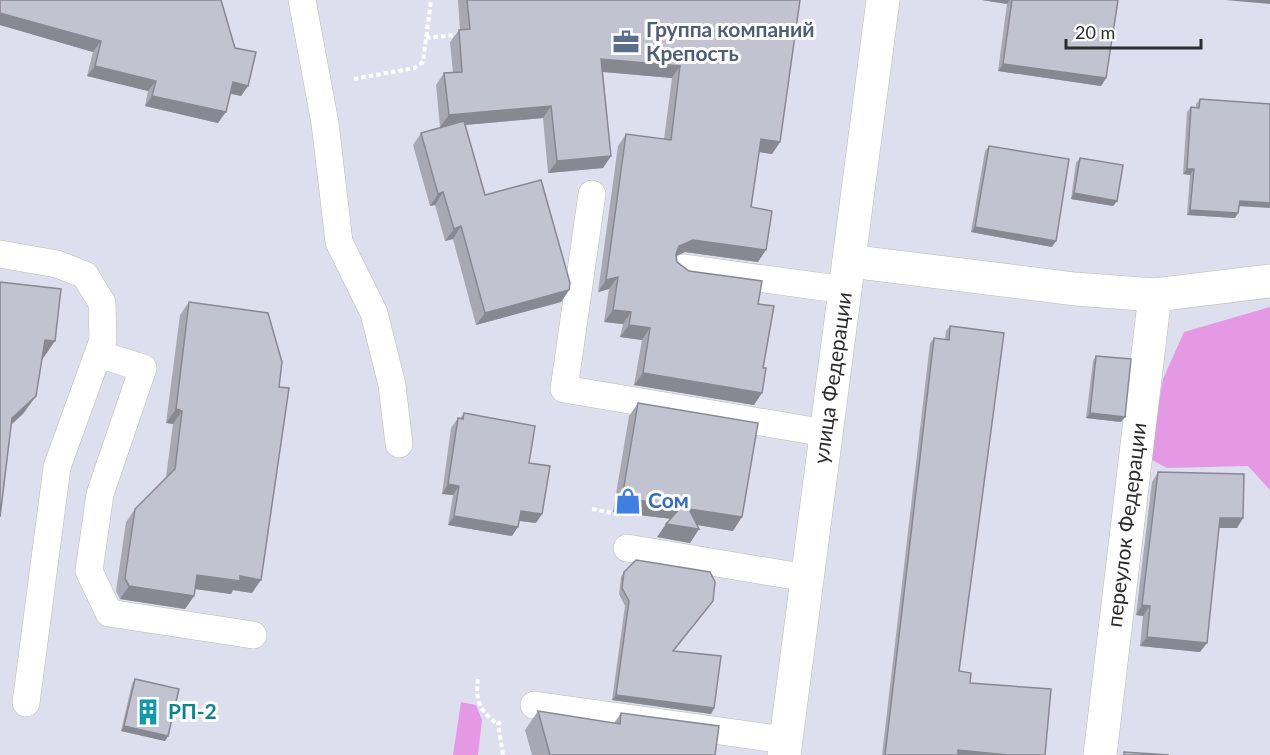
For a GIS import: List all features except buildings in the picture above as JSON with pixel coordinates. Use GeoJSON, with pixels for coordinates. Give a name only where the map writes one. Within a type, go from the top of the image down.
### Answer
{"type":"FeatureCollection","features":[{"type":"Feature","properties":{"kind":"street","name":"улица Федерации"},"geometry":{"type":"LineString","coordinates":[[784,748],[883,0]]}},
{"type":"Feature","properties":{"kind":"street"},"geometry":{"type":"LineString","coordinates":[[847,275],[1155,295],[1270,281]]}},
{"type":"Feature","properties":{"kind":"street","name":"переулок Федерации"},"geometry":{"type":"LineString","coordinates":[[1100,755],[1155,295]]}},
{"type":"Feature","properties":{"kind":"lane"},"geometry":{"type":"LineString","coordinates":[[302,0],[318,85],[339,242],[374,313],[392,385],[399,444]]}},
{"type":"Feature","properties":{"kind":"lane"},"geometry":{"type":"LineString","coordinates":[[592,194],[564,389],[825,433]]}},
{"type":"Feature","properties":{"kind":"lane"},"geometry":{"type":"LineString","coordinates":[[0,254],[57,264],[85,275],[102,303],[103,340],[57,467],[26,703]]}},
{"type":"Feature","properties":{"kind":"lane"},"geometry":{"type":"LineString","coordinates":[[683,268],[847,275]]}},
{"type":"Feature","properties":{"kind":"lane"},"geometry":{"type":"LineString","coordinates":[[98,354],[143,368],[100,494],[89,571],[109,614],[253,635]]}},
{"type":"Feature","properties":{"kind":"lane"},"geometry":{"type":"LineString","coordinates":[[627,548],[807,578]]}},
{"type":"Feature","properties":{"kind":"lane"},"geometry":{"type":"LineString","coordinates":[[534,705],[784,748]]}},
{"type":"Feature","properties":{"kind":"path"},"geometry":{"type":"LineString","coordinates":[[318,85],[414,68],[423,62],[431,0]]}},
{"type":"Feature","properties":{"kind":"path"},"geometry":{"type":"LineString","coordinates":[[426,38],[457,35]]}},
{"type":"Feature","properties":{"kind":"path"},"geometry":{"type":"LineString","coordinates":[[478,679],[476,696],[485,715],[498,724]]}},
{"type":"Feature","properties":{"kind":"shaded area"},"geometry":{"type":"Polygon","coordinates":[[[1270,307],[1270,490],[1248,466],[1167,468],[1150,459],[1163,379],[1184,332],[1270,307]]]}},
{"type":"Feature","properties":{"kind":"shaded area"},"geometry":{"type":"Polygon","coordinates":[[[461,702],[476,705],[482,720],[478,755],[453,755],[461,702]]]}},
{"type":"Feature","properties":{"kind":"place","name":"Группа компаний Крепость"},"geometry":{"type":"Point","coordinates":[626,42]}},
{"type":"Feature","properties":{"kind":"place","name":"Сом"},"geometry":{"type":"Point","coordinates":[628,501]}},
{"type":"Feature","properties":{"kind":"place","name":"РП-2"},"geometry":{"type":"Point","coordinates":[148,712]}}]}
